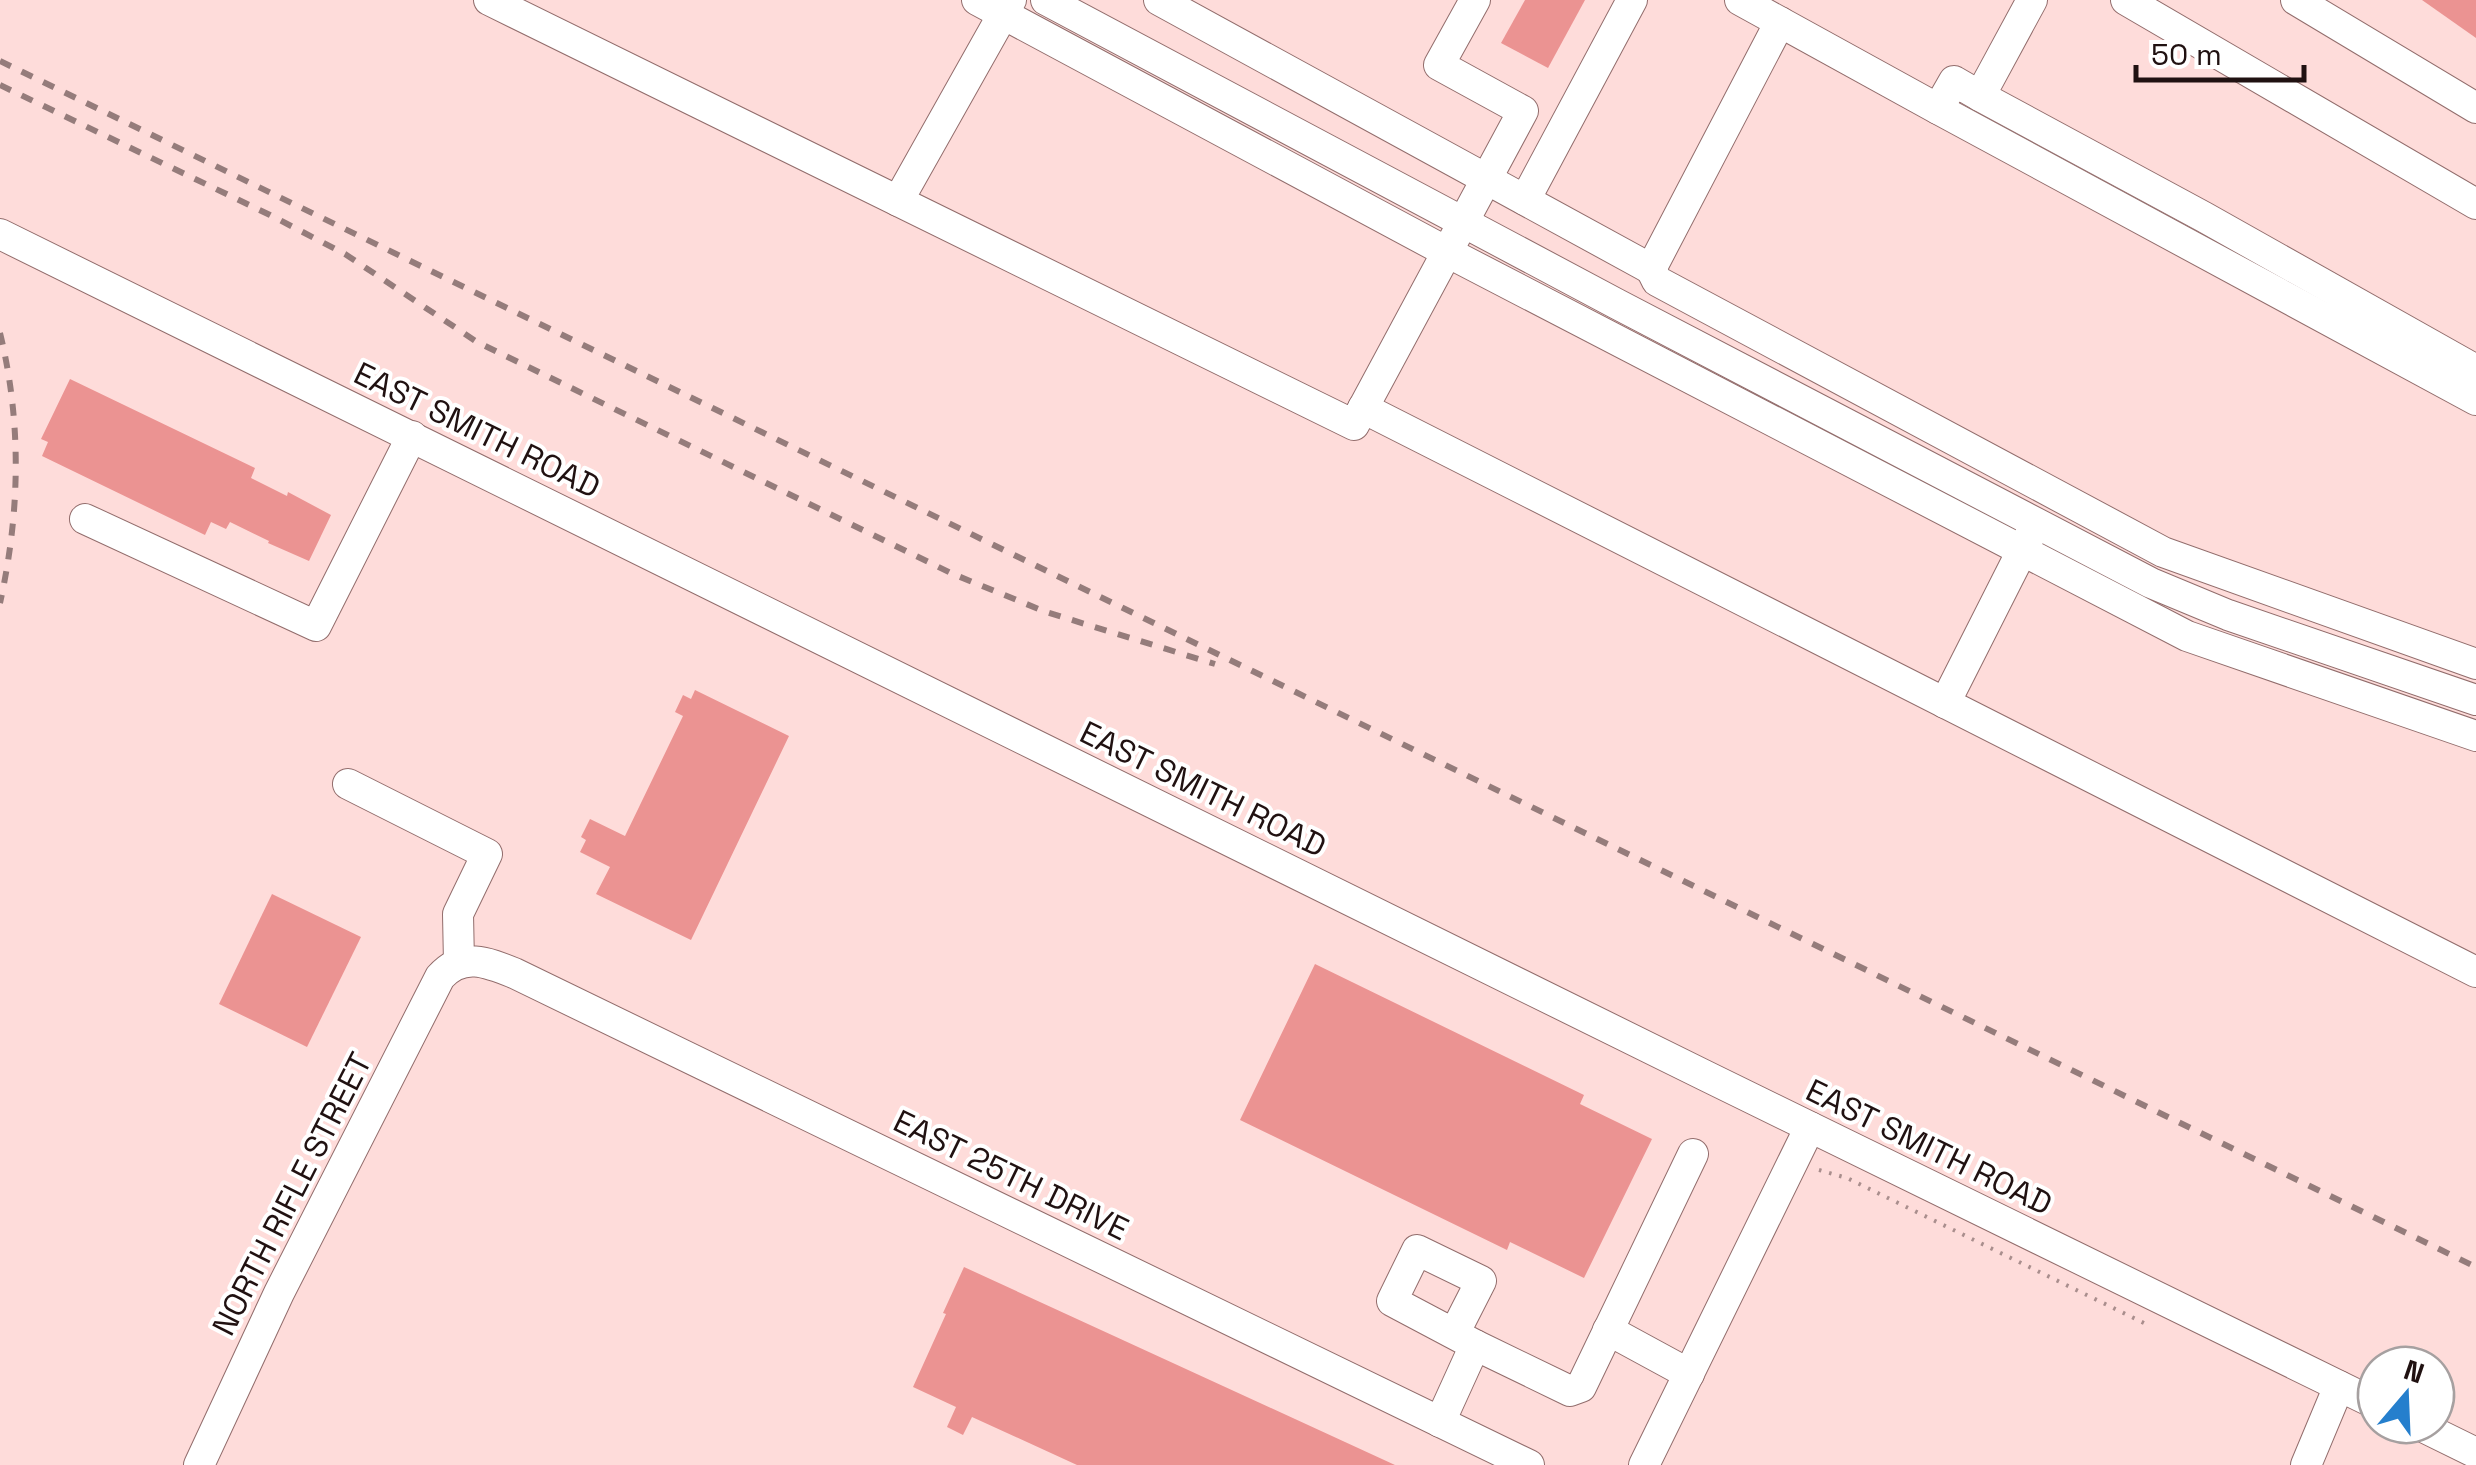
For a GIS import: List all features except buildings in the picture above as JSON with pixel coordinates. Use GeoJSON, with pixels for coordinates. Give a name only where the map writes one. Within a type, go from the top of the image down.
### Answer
{"type":"FeatureCollection","features":[{"type":"Feature","properties":{"kind":"street"},"geometry":{"type":"LineString","coordinates":[[489,0],[1354,425],[1522,111],[1439,65],[1475,0]]}},
{"type":"Feature","properties":{"kind":"street"},"geometry":{"type":"LineString","coordinates":[[1046,0],[1704,349],[2029,537],[2187,636],[2476,736]]}},
{"type":"Feature","properties":{"kind":"street"},"geometry":{"type":"LineString","coordinates":[[1158,0],[1651,269],[1657,281],[2163,552],[2476,664]]}},
{"type":"Feature","properties":{"kind":"street"},"geometry":{"type":"LineString","coordinates":[[1525,200],[1632,0]]}},
{"type":"Feature","properties":{"kind":"street"},"geometry":{"type":"LineString","coordinates":[[1740,0],[2476,400]]}},
{"type":"Feature","properties":{"kind":"street"},"geometry":{"type":"LineString","coordinates":[[1980,96],[2032,0]]}},
{"type":"Feature","properties":{"kind":"street"},"geometry":{"type":"LineString","coordinates":[[2126,0],[2476,204]]}},
{"type":"Feature","properties":{"kind":"street"},"geometry":{"type":"LineString","coordinates":[[2296,0],[2476,108]]}},
{"type":"Feature","properties":{"kind":"street"},"geometry":{"type":"LineString","coordinates":[[898,201],[997,5],[1447,252],[1687,376],[2029,537],[2100,558],[2177,595],[2476,700]]}},
{"type":"Feature","properties":{"kind":"street"},"geometry":{"type":"LineString","coordinates":[[1651,269],[1780,22]]}},
{"type":"Feature","properties":{"kind":"street"},"geometry":{"type":"LineString","coordinates":[[1938,109],[1954,82],[2476,370]]}},
{"type":"Feature","properties":{"kind":"street","name":"EAST SMITH ROAD"},"geometry":{"type":"LineString","coordinates":[[0,234],[2356,1394]]}},
{"type":"Feature","properties":{"kind":"street"},"geometry":{"type":"LineString","coordinates":[[1687,376],[1723,316]]}},
{"type":"Feature","properties":{"kind":"street"},"geometry":{"type":"LineString","coordinates":[[1363,408],[2476,972]]}},
{"type":"Feature","properties":{"kind":"street"},"geometry":{"type":"LineString","coordinates":[[85,518],[316,626],[412,436]]}},
{"type":"Feature","properties":{"kind":"street"},"geometry":{"type":"LineString","coordinates":[[1945,703],[2051,492]]}},
{"type":"Feature","properties":{"kind":"street"},"geometry":{"type":"LineString","coordinates":[[348,784],[487,854],[458,914],[458,963]]}},
{"type":"Feature","properties":{"kind":"street","name":"EAST 25TH DRIVE"},"geometry":{"type":"LineString","coordinates":[[458,963],[488,962],[514,973],[1529,1465]]}},
{"type":"Feature","properties":{"kind":"street","name":"NORTH RIFLE STREET"},"geometry":{"type":"LineString","coordinates":[[199,1465],[280,1293],[440,977],[458,963]]}},
{"type":"Feature","properties":{"kind":"street"},"geometry":{"type":"LineString","coordinates":[[1644,1465],[1810,1127]]}},
{"type":"Feature","properties":{"kind":"street"},"geometry":{"type":"LineString","coordinates":[[1440,1422],[1465,1338],[1570,1391],[1581,1387],[1693,1154]]}},
{"type":"Feature","properties":{"kind":"street"},"geometry":{"type":"LineString","coordinates":[[1608,1330],[1688,1374]]}},
{"type":"Feature","properties":{"kind":"street"},"geometry":{"type":"LineString","coordinates":[[2306,1465],[2339,1386]]}},
{"type":"Feature","properties":{"kind":"path"},"geometry":{"type":"LineString","coordinates":[[1819,1170],[1846,1178],[2144,1323]]}},
{"type":"Feature","properties":{"kind":"railway"},"geometry":{"type":"LineString","coordinates":[[0,61],[2476,1267]]}},
{"type":"Feature","properties":{"kind":"railway"},"geometry":{"type":"LineString","coordinates":[[0,85],[345,254],[477,342],[953,574],[1046,612],[1215,664]]}},
{"type":"Feature","properties":{"kind":"railway"},"geometry":{"type":"LineString","coordinates":[[0,333],[12,400],[16,468],[12,536],[0,603]]}}]}
